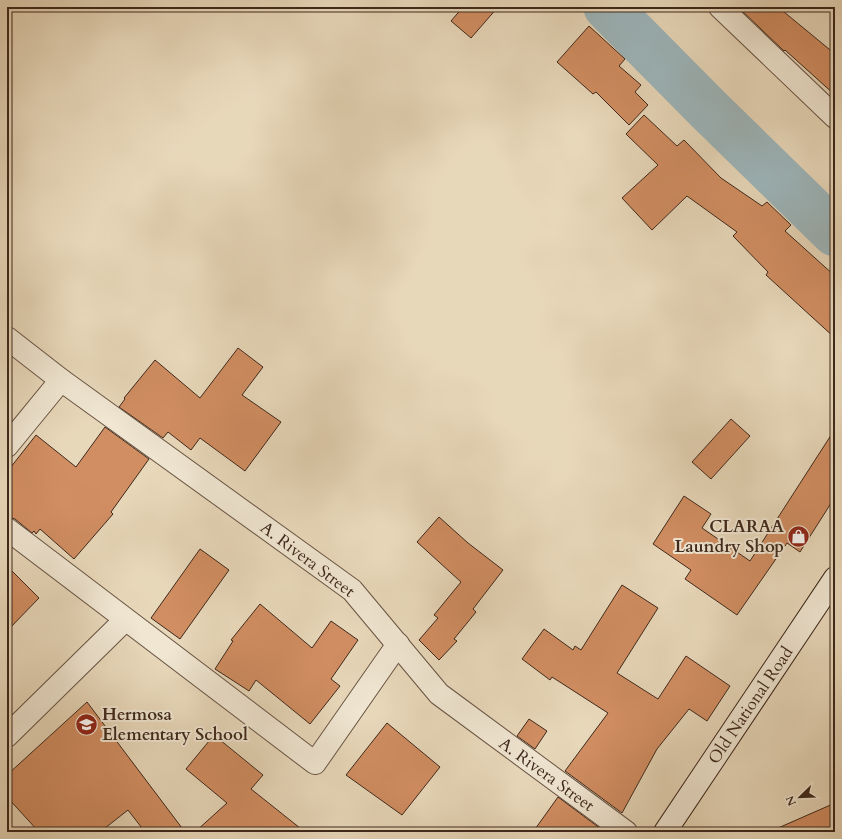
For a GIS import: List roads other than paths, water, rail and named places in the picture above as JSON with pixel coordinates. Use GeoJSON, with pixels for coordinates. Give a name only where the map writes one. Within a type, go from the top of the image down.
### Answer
{"type":"FeatureCollection","features":[{"type":"Feature","properties":{"kind":"street"},"geometry":{"type":"LineString","coordinates":[[720,7],[835,117]]}},
{"type":"Feature","properties":{"kind":"street","name":"A. Rivera Street"},"geometry":{"type":"LineString","coordinates":[[7,338],[61,380],[352,590],[439,694],[626,832]]}},
{"type":"Feature","properties":{"kind":"street"},"geometry":{"type":"LineString","coordinates":[[7,446],[61,380]]}},
{"type":"Feature","properties":{"kind":"street"},"geometry":{"type":"LineString","coordinates":[[7,530],[315,763],[398,644]]}},
{"type":"Feature","properties":{"kind":"street","name":"Old National Road"},"geometry":{"type":"LineString","coordinates":[[665,832],[835,578]]}},
{"type":"Feature","properties":{"kind":"street"},"geometry":{"type":"LineString","coordinates":[[7,736],[125,620]]}},
{"type":"Feature","properties":{"kind":"waterway"},"geometry":{"type":"LineString","coordinates":[[607,7],[709,110],[835,233]]}},
{"type":"Feature","properties":{"kind":"place","name":"CLARAA Laundry Shop"},"geometry":{"type":"Point","coordinates":[799,536]}},
{"type":"Feature","properties":{"kind":"place","name":"Hermosa Elementary School"},"geometry":{"type":"Point","coordinates":[86,724]}}]}
